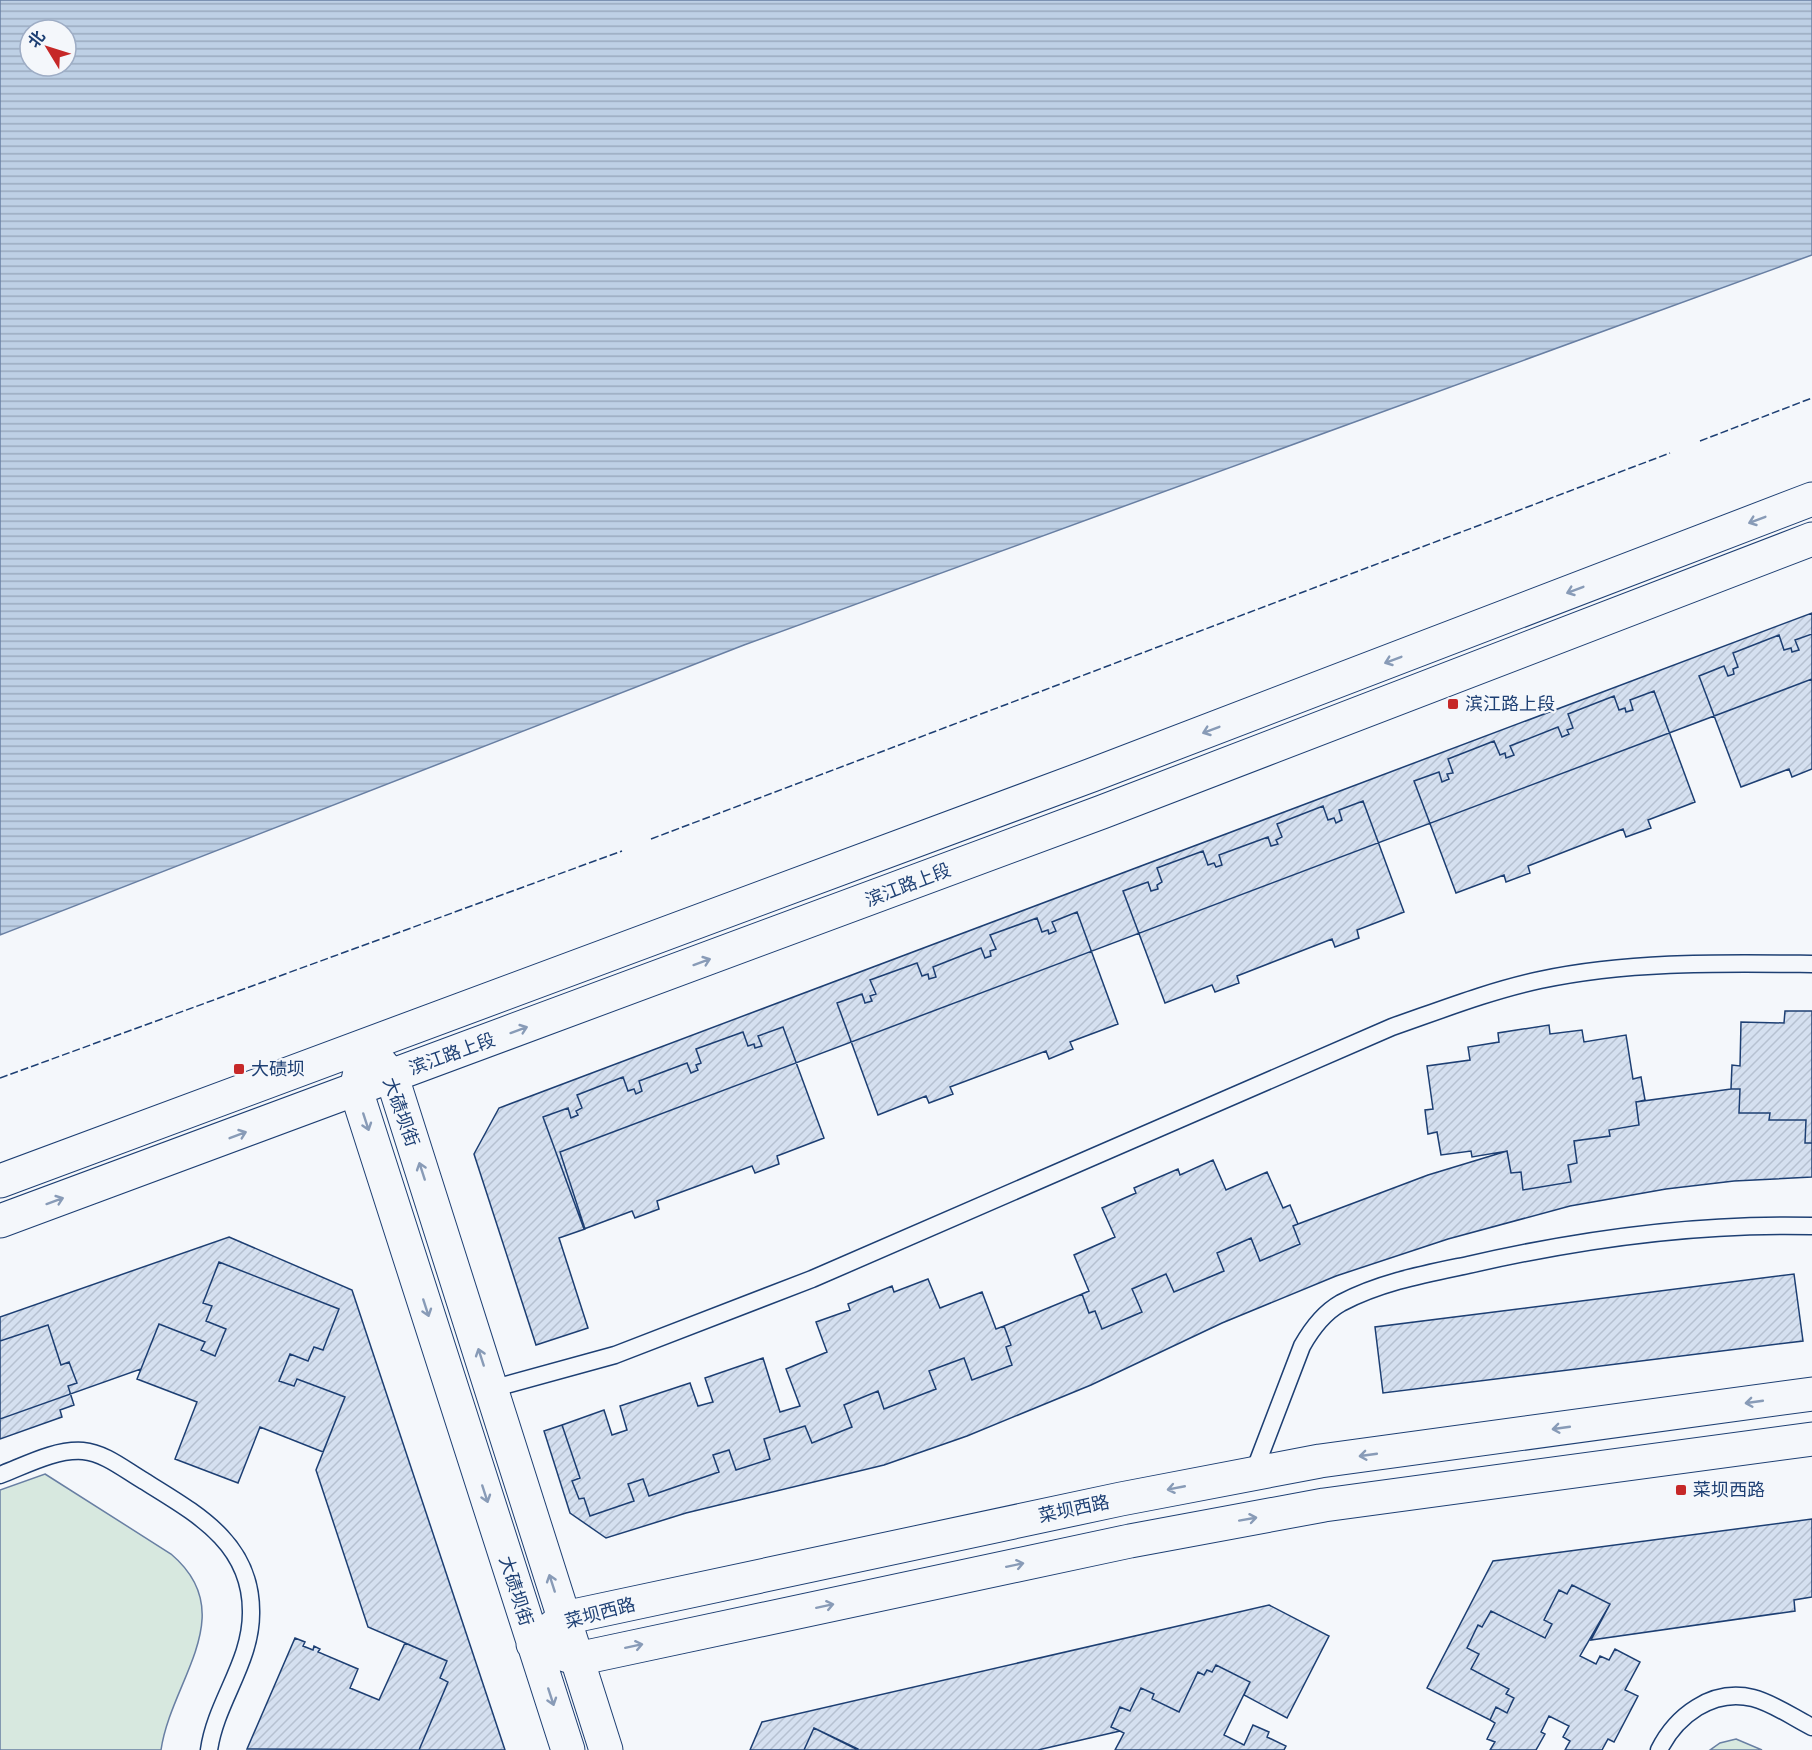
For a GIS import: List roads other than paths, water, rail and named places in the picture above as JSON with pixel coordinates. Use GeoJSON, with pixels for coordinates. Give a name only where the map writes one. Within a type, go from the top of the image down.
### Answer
{"type":"FeatureCollection","features":[{"type":"Feature","properties":{"kind":"street","name":"滨江路上段"},"geometry":{"type":"LineString","coordinates":[[0,1181],[1092,776],[1812,499]]}},
{"type":"Feature","properties":{"kind":"street","name":"滨江路上段"},"geometry":{"type":"LineString","coordinates":[[0,1221],[1113,808],[1812,539]]}},
{"type":"Feature","properties":{"kind":"street","name":"大碛坝街"},"geometry":{"type":"LineString","coordinates":[[366,1046],[392,1077],[606,1750]]}},
{"type":"Feature","properties":{"kind":"street","name":"大碛坝街"},"geometry":{"type":"LineString","coordinates":[[366,1046],[356,1090],[568,1750]]}},
{"type":"Feature","properties":{"kind":"street","name":"菜坝西路"},"geometry":{"type":"LineString","coordinates":[[533,1644],[564,1618],[1121,1499],[1320,1461],[1812,1394]]}},
{"type":"Feature","properties":{"kind":"street"},"geometry":{"type":"LineString","coordinates":[[577,1659],[1130,1541],[1324,1505],[1812,1439]]}},
{"type":"Feature","properties":{"kind":"street","name":"菜坝西路"},"geometry":{"type":"LineString","coordinates":[[533,1644],[577,1659]]}},
{"type":"Feature","properties":{"kind":"lane"},"geometry":{"type":"LineString","coordinates":[[491,1389],[615,1355],[812,1280],[1392,1027],[1471,999],[1539,980],[1615,968],[1739,963],[1812,964]]}},
{"type":"Feature","properties":{"kind":"lane"},"geometry":{"type":"LineString","coordinates":[[1253,1474],[1302,1346],[1312,1329],[1339,1304],[1390,1282],[1513,1254],[1633,1234],[1750,1224],[1812,1226]]}},
{"type":"Feature","properties":{"kind":"lane"},"geometry":{"type":"LineString","coordinates":[[0,1475],[69,1451],[96,1454],[199,1515],[216,1529],[230,1546],[241,1565],[248,1586],[251,1609],[250,1631],[246,1653],[209,1750]]}},
{"type":"Feature","properties":{"kind":"lane"},"geometry":{"type":"LineString","coordinates":[[1659,1750],[1674,1726],[1687,1713],[1719,1699],[1754,1698],[1812,1727]]}},
{"type":"Feature","properties":{"kind":"water"},"geometry":{"type":"Polygon","coordinates":[[[0,0],[1812,0],[1812,255],[744,645],[0,935],[0,0]]]}},
{"type":"Feature","properties":{"kind":"place","name":"滨江路上段"},"geometry":{"type":"Point","coordinates":[1453,704]}},
{"type":"Feature","properties":{"kind":"place","name":"大碛坝"},"geometry":{"type":"Point","coordinates":[239,1069]}},
{"type":"Feature","properties":{"kind":"place","name":"菜坝西路"},"geometry":{"type":"Point","coordinates":[1681,1490]}}]}
